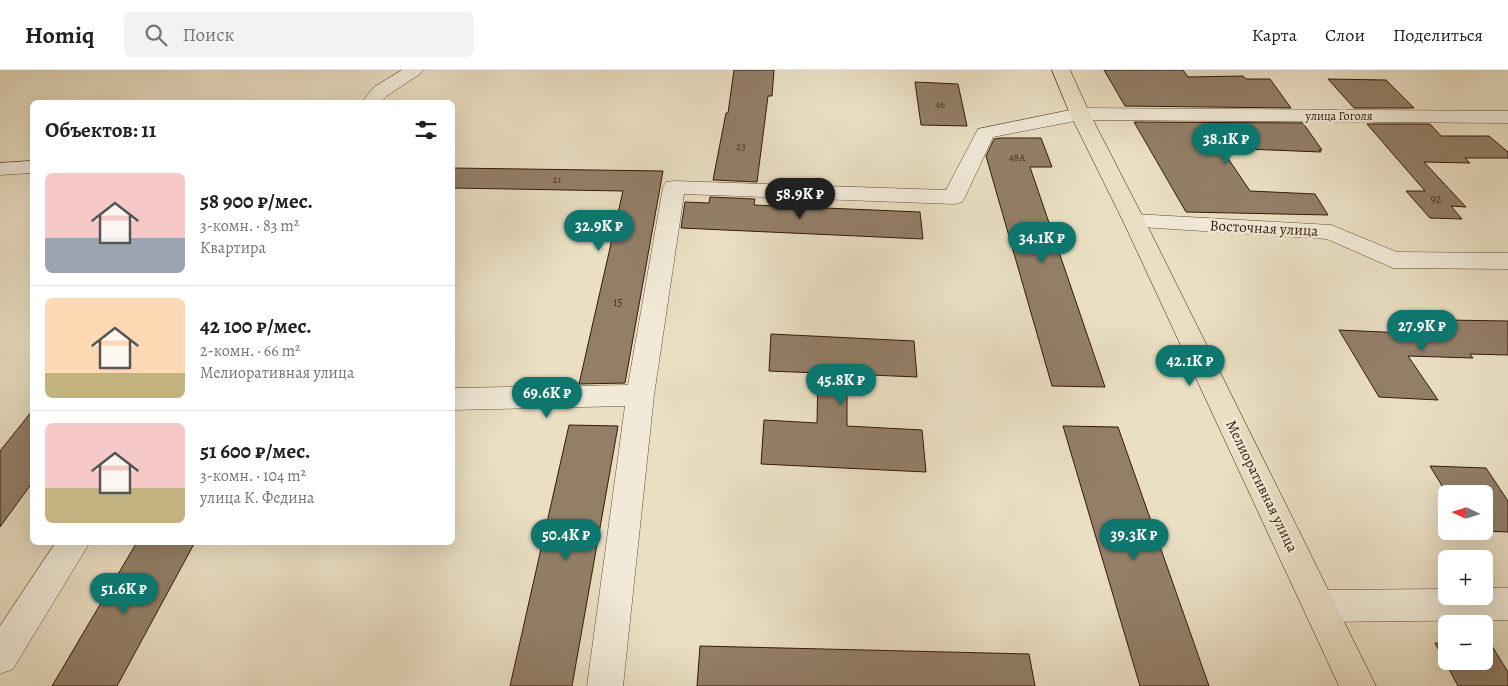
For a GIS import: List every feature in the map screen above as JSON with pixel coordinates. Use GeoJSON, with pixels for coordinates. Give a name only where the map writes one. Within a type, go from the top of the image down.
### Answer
{"type":"FeatureCollection","features":[{"type":"Feature","properties":{"kind":"main road","name":"Мелиоративная улица"},"geometry":{"type":"LineString","coordinates":[[1060,70],[1358,686]]}},
{"type":"Feature","properties":{"kind":"street"},"geometry":{"type":"LineString","coordinates":[[373,100],[381,91],[414,70]]}},
{"type":"Feature","properties":{"kind":"street","name":"улица Гоголя"},"geometry":{"type":"LineString","coordinates":[[640,395],[674,187],[954,197],[985,133],[1080,114],[1508,117]]}},
{"type":"Feature","properties":{"kind":"street"},"geometry":{"type":"LineString","coordinates":[[0,169],[30,167]]}},
{"type":"Feature","properties":{"kind":"street","name":"Восточная улица"},"geometry":{"type":"LineString","coordinates":[[1134,221],[1331,232],[1393,260],[1508,260]]}},
{"type":"Feature","properties":{"kind":"street"},"geometry":{"type":"LineString","coordinates":[[455,400],[640,395],[605,686]]}},
{"type":"Feature","properties":{"kind":"street"},"geometry":{"type":"LineString","coordinates":[[0,657],[72,545]]}},
{"type":"Feature","properties":{"kind":"street"},"geometry":{"type":"LineString","coordinates":[[1320,606],[1508,604]]}},
{"type":"Feature","properties":{"kind":"building"},"geometry":{"type":"Polygon","coordinates":[[[734,70],[774,70],[772,96],[768,96],[757,182],[713,180],[726,113],[728,113],[734,70]]]}},
{"type":"Feature","properties":{"kind":"building"},"geometry":{"type":"Polygon","coordinates":[[[1104,70],[1183,70],[1188,77],[1243,76],[1246,79],[1270,79],[1291,108],[1125,106],[1104,70]]]}},
{"type":"Feature","properties":{"kind":"building"},"geometry":{"type":"Polygon","coordinates":[[[1328,79],[1386,80],[1414,108],[1354,108],[1328,79]]]}},
{"type":"Feature","properties":{"kind":"building"},"geometry":{"type":"Polygon","coordinates":[[[915,82],[958,84],[967,126],[921,125],[915,82]]]}},
{"type":"Feature","properties":{"kind":"building"},"geometry":{"type":"Polygon","coordinates":[[[1134,122],[1303,123],[1322,150],[1319,150],[1321,152],[1221,148],[1250,191],[1315,194],[1328,215],[1186,212],[1134,122]]]}},
{"type":"Feature","properties":{"kind":"building"},"geometry":{"type":"Polygon","coordinates":[[[1367,124],[1430,124],[1441,136],[1489,136],[1508,152],[1508,158],[1465,158],[1470,163],[1424,162],[1466,207],[1451,206],[1462,219],[1430,218],[1406,191],[1425,191],[1367,124]]]}},
{"type":"Feature","properties":{"kind":"building"},"geometry":{"type":"Polygon","coordinates":[[[1041,138],[1052,167],[1030,167],[1105,387],[1052,386],[986,156],[994,139],[1041,138]]]}},
{"type":"Feature","properties":{"kind":"building"},"geometry":{"type":"Polygon","coordinates":[[[455,168],[663,171],[625,383],[579,384],[623,191],[455,188],[455,168]]]}},
{"type":"Feature","properties":{"kind":"building"},"geometry":{"type":"Polygon","coordinates":[[[710,197],[755,199],[754,205],[920,212],[923,239],[681,228],[685,202],[709,203],[710,197]]]}},
{"type":"Feature","properties":{"kind":"building"},"geometry":{"type":"Polygon","coordinates":[[[1414,316],[1443,318],[1445,320],[1508,321],[1508,355],[1470,354],[1473,358],[1408,356],[1438,400],[1379,397],[1339,330],[1427,334],[1414,316]]]}},
{"type":"Feature","properties":{"kind":"building"},"geometry":{"type":"Polygon","coordinates":[[[771,334],[914,341],[917,377],[847,374],[847,426],[922,430],[926,472],[761,464],[764,420],[817,423],[818,373],[769,371],[771,334]]]}},
{"type":"Feature","properties":{"kind":"building"},"geometry":{"type":"Polygon","coordinates":[[[30,414],[30,486],[0,527],[0,451],[30,414]]]}},
{"type":"Feature","properties":{"kind":"building"},"geometry":{"type":"Polygon","coordinates":[[[569,425],[618,426],[572,686],[510,686],[569,425]]]}},
{"type":"Feature","properties":{"kind":"building"},"geometry":{"type":"Polygon","coordinates":[[[1063,426],[1118,427],[1209,686],[1140,686],[1063,426]]]}},
{"type":"Feature","properties":{"kind":"building"},"geometry":{"type":"Polygon","coordinates":[[[1430,466],[1486,468],[1508,501],[1508,532],[1493,531],[1493,485],[1442,485],[1430,466]]]}},
{"type":"Feature","properties":{"kind":"building"},"geometry":{"type":"Polygon","coordinates":[[[135,545],[193,545],[117,686],[52,686],[135,545]]]}},
{"type":"Feature","properties":{"kind":"building"},"geometry":{"type":"Polygon","coordinates":[[[700,646],[1029,654],[1035,686],[697,686],[700,646]]]}},
{"type":"Feature","properties":{"kind":"building"},"geometry":{"type":"Polygon","coordinates":[[[1493,648],[1508,672],[1508,686],[1458,686],[1449,670],[1493,670],[1493,648]]]}}]}
